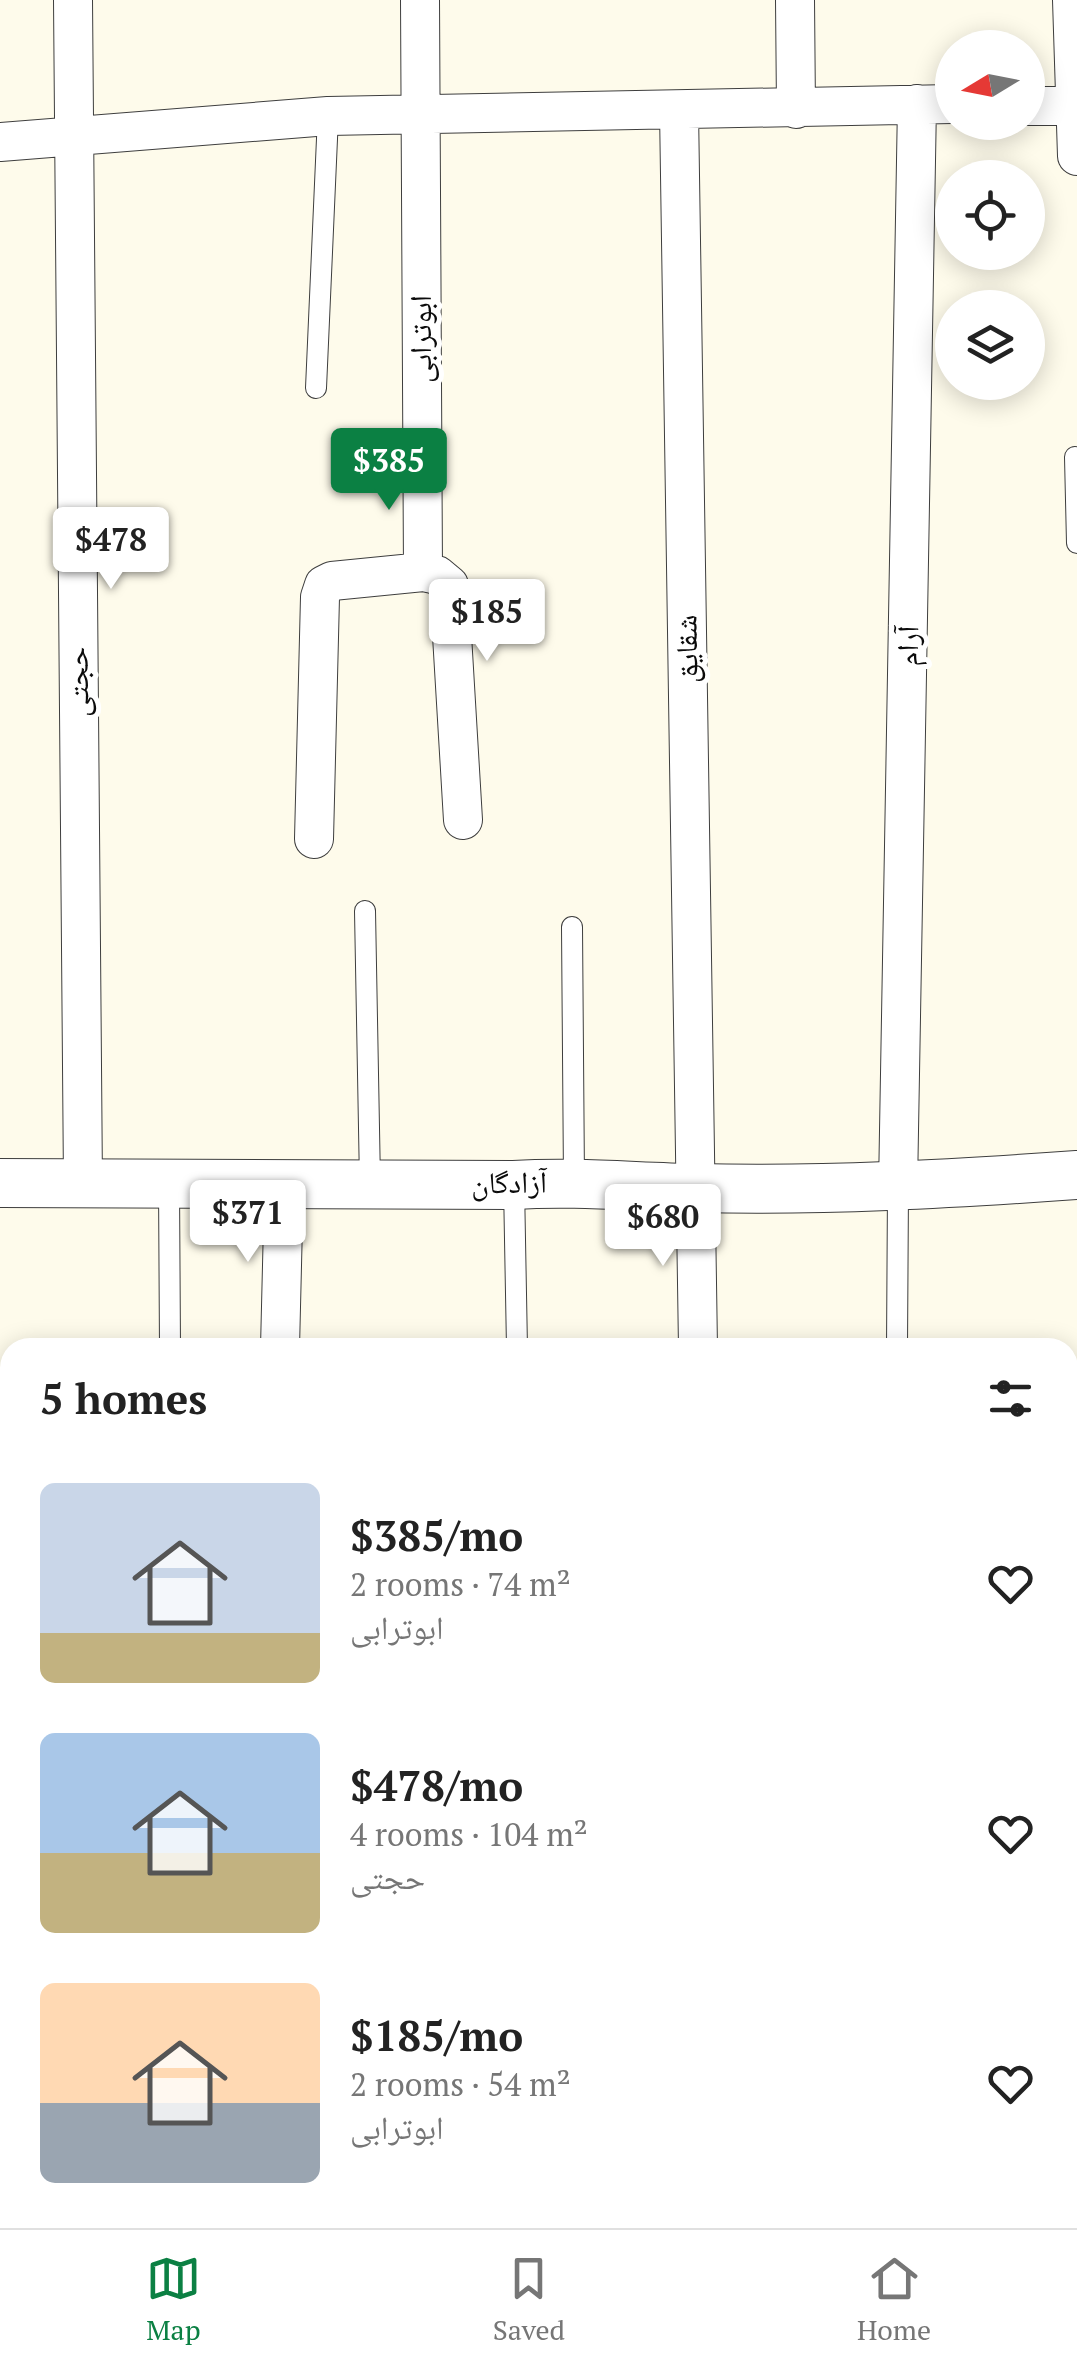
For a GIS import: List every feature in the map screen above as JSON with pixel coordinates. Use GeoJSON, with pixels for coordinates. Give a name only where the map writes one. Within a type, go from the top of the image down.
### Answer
{"type":"FeatureCollection","features":[{"type":"Feature","properties":{"kind":"street","name":"حجتی"},"geometry":{"type":"LineString","coordinates":[[72,0],[83,1184]]}},
{"type":"Feature","properties":{"kind":"street","name":"ابوترابی"},"geometry":{"type":"LineString","coordinates":[[420,0],[422,572]]}},
{"type":"Feature","properties":{"kind":"street"},"geometry":{"type":"LineString","coordinates":[[795,0],[796,109]]}},
{"type":"Feature","properties":{"kind":"street"},"geometry":{"type":"LineString","coordinates":[[1072,0],[1077,156]]}},
{"type":"Feature","properties":{"kind":"street"},"geometry":{"type":"LineString","coordinates":[[0,142],[328,116],[935,104]]}},
{"type":"Feature","properties":{"kind":"street","name":"آرام"},"geometry":{"type":"LineString","coordinates":[[898,1188],[935,104]]}},
{"type":"Feature","properties":{"kind":"street"},"geometry":{"type":"LineString","coordinates":[[1045,106],[1076,106]]}},
{"type":"Feature","properties":{"kind":"street","name":"شقایق"},"geometry":{"type":"LineString","coordinates":[[680,110],[698,1338]]}},
{"type":"Feature","properties":{"kind":"street"},"geometry":{"type":"LineString","coordinates":[[314,839],[320,597],[324,585],[332,581],[422,572],[437,575],[449,585],[463,820]]}},
{"type":"Feature","properties":{"kind":"street","name":"آزادگان"},"geometry":{"type":"LineString","coordinates":[[0,1183],[574,1181],[694,1188],[898,1188],[1077,1175]]}},
{"type":"Feature","properties":{"kind":"street"},"geometry":{"type":"LineString","coordinates":[[280,1338],[284,1183]]}},
{"type":"Feature","properties":{"kind":"lane"},"geometry":{"type":"LineString","coordinates":[[316,388],[328,116]]}},
{"type":"Feature","properties":{"kind":"lane"},"geometry":{"type":"LineString","coordinates":[[1075,457],[1077,543]]}},
{"type":"Feature","properties":{"kind":"lane"},"geometry":{"type":"LineString","coordinates":[[365,910],[370,1182]]}},
{"type":"Feature","properties":{"kind":"lane"},"geometry":{"type":"LineString","coordinates":[[572,927],[574,1181]]}},
{"type":"Feature","properties":{"kind":"lane"},"geometry":{"type":"LineString","coordinates":[[169,1184],[170,1338]]}},
{"type":"Feature","properties":{"kind":"lane"},"geometry":{"type":"LineString","coordinates":[[514,1184],[517,1338]]}},
{"type":"Feature","properties":{"kind":"lane"},"geometry":{"type":"LineString","coordinates":[[897,1338],[898,1188]]}}]}
